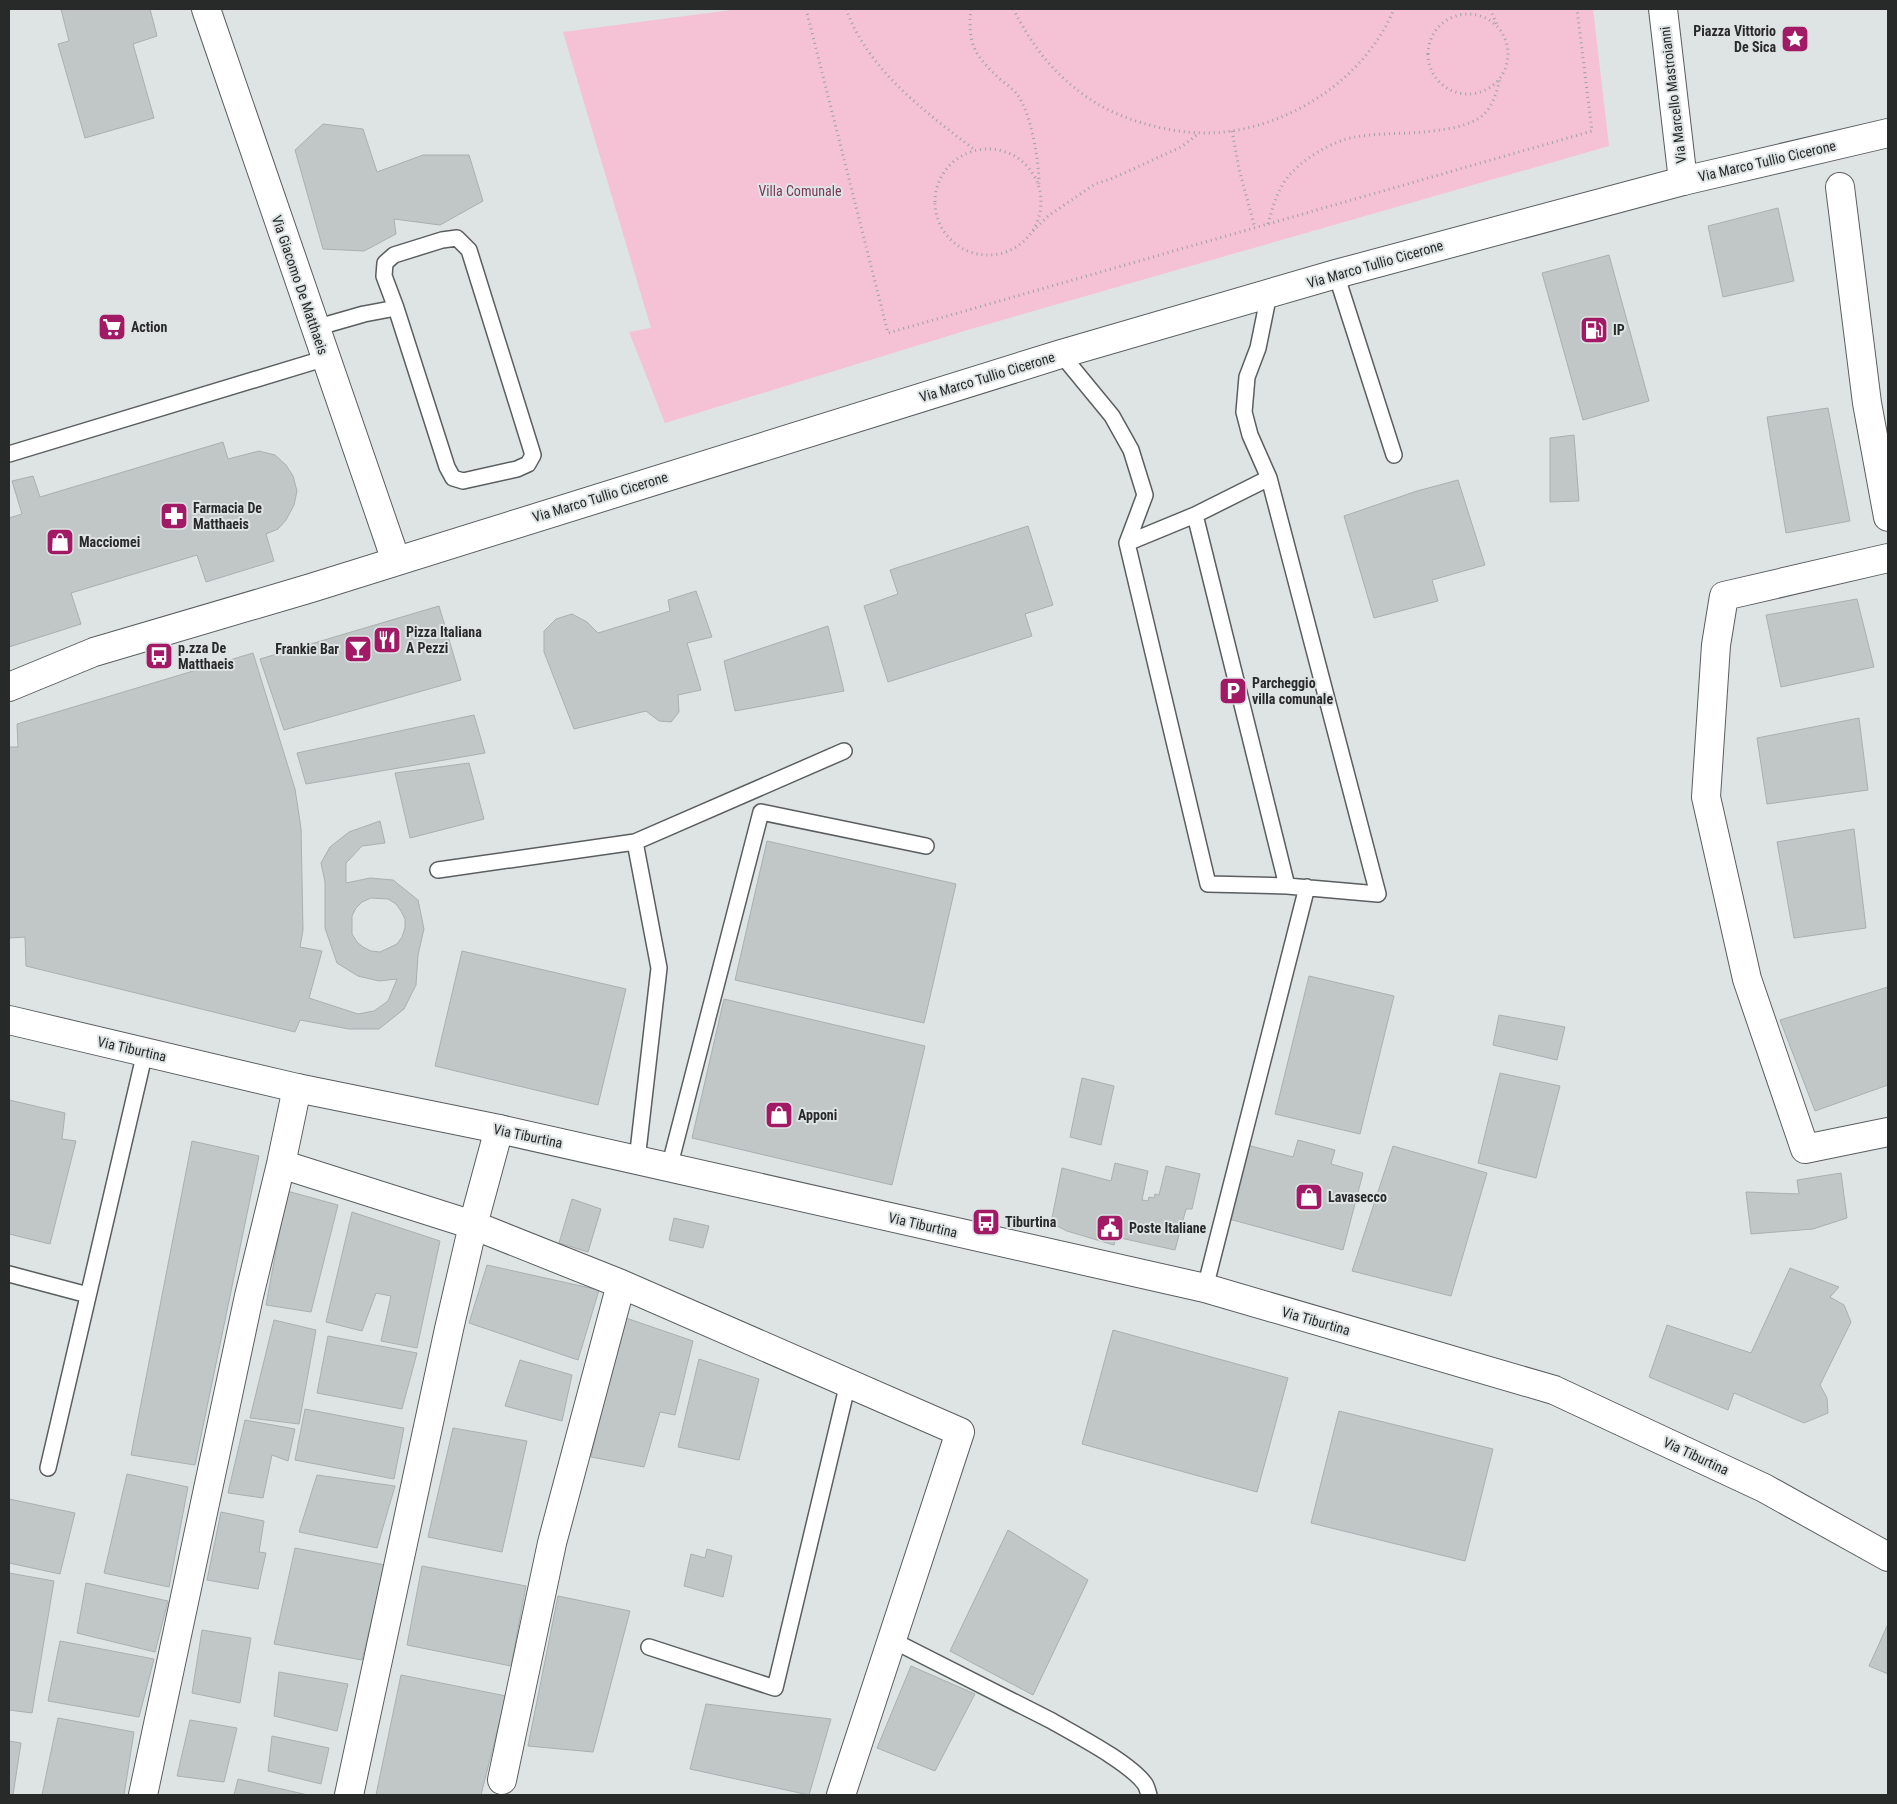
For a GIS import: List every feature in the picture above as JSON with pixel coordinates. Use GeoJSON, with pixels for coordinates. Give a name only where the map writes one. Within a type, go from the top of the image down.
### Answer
{"type":"FeatureCollection","features":[{"type":"Feature","properties":{"kind":"street","name":"Via Giacomo De Matthaeis"},"geometry":{"type":"LineString","coordinates":[[206,9],[396,561]]}},
{"type":"Feature","properties":{"kind":"street","name":"Via Marcello Mastroianni"},"geometry":{"type":"LineString","coordinates":[[1663,9],[1683,181]]}},
{"type":"Feature","properties":{"kind":"street","name":"Via Marco Tullio Cicerone"},"geometry":{"type":"LineString","coordinates":[[94,652],[311,588],[1061,354],[1336,274],[1683,181],[1888,133]]}},
{"type":"Feature","properties":{"kind":"street"},"geometry":{"type":"LineString","coordinates":[[1840,187],[1867,403],[1888,517]]}},
{"type":"Feature","properties":{"kind":"street"},"geometry":{"type":"LineString","coordinates":[[1888,558],[1724,596],[1716,644],[1706,798],[1747,979],[1804,1149],[1888,1132]]}},
{"type":"Feature","properties":{"kind":"street"},"geometry":{"type":"LineString","coordinates":[[9,665],[42,662],[94,652]]}},
{"type":"Feature","properties":{"kind":"street"},"geometry":{"type":"LineString","coordinates":[[9,687],[94,652]]}},
{"type":"Feature","properties":{"kind":"street","name":"Via Tiburtina"},"geometry":{"type":"LineString","coordinates":[[9,1020],[297,1088],[499,1129],[1204,1288],[1554,1390],[1764,1488],[1888,1557]]}},
{"type":"Feature","properties":{"kind":"street"},"geometry":{"type":"LineString","coordinates":[[143,1795],[247,1305],[282,1164],[297,1088]]}},
{"type":"Feature","properties":{"kind":"street"},"geometry":{"type":"LineString","coordinates":[[349,1795],[473,1225],[499,1129]]}},
{"type":"Feature","properties":{"kind":"street"},"geometry":{"type":"LineString","coordinates":[[282,1164],[473,1225],[621,1284],[960,1432],[841,1795]]}},
{"type":"Feature","properties":{"kind":"street"},"geometry":{"type":"LineString","coordinates":[[502,1780],[552,1543],[621,1284]]}},
{"type":"Feature","properties":{"kind":"lane"},"geometry":{"type":"LineString","coordinates":[[457,238],[469,250],[533,455],[528,464],[517,470],[463,481],[453,478],[447,467],[396,308],[384,276],[385,263],[394,255],[442,240],[457,238]]}},
{"type":"Feature","properties":{"kind":"lane"},"geometry":{"type":"LineString","coordinates":[[1336,274],[1394,455]]}},
{"type":"Feature","properties":{"kind":"lane"},"geometry":{"type":"LineString","coordinates":[[1061,354],[1112,416],[1130,450],[1145,495],[1127,543],[1208,884],[1307,887],[1378,894],[1269,478],[1250,435],[1244,412],[1247,377],[1258,348],[1269,294]]}},
{"type":"Feature","properties":{"kind":"lane"},"geometry":{"type":"LineString","coordinates":[[315,328],[364,314],[396,308]]}},
{"type":"Feature","properties":{"kind":"lane"},"geometry":{"type":"LineString","coordinates":[[9,454],[326,358]]}},
{"type":"Feature","properties":{"kind":"lane"},"geometry":{"type":"LineString","coordinates":[[1127,543],[1195,515],[1269,478]]}},
{"type":"Feature","properties":{"kind":"lane"},"geometry":{"type":"LineString","coordinates":[[1195,515],[1287,886]]}},
{"type":"Feature","properties":{"kind":"lane"},"geometry":{"type":"LineString","coordinates":[[438,870],[635,842],[844,751]]}},
{"type":"Feature","properties":{"kind":"lane"},"geometry":{"type":"LineString","coordinates":[[669,1168],[762,812],[926,846]]}},
{"type":"Feature","properties":{"kind":"lane"},"geometry":{"type":"LineString","coordinates":[[635,842],[659,968],[637,1160]]}},
{"type":"Feature","properties":{"kind":"lane"},"geometry":{"type":"LineString","coordinates":[[1204,1288],[1307,887]]}},
{"type":"Feature","properties":{"kind":"lane"},"geometry":{"type":"LineString","coordinates":[[48,1468],[145,1052]]}},
{"type":"Feature","properties":{"kind":"lane"},"geometry":{"type":"LineString","coordinates":[[9,1274],[88,1295]]}},
{"type":"Feature","properties":{"kind":"lane"},"geometry":{"type":"LineString","coordinates":[[649,1646],[776,1688],[848,1383]]}},
{"type":"Feature","properties":{"kind":"lane"},"geometry":{"type":"LineString","coordinates":[[892,1640],[1076,1735],[1124,1764],[1146,1785],[1149,1795]]}},
{"type":"Feature","properties":{"kind":"path"},"geometry":{"type":"LineString","coordinates":[[806,9],[888,333],[1592,131],[1577,9]]}},
{"type":"Feature","properties":{"kind":"path"},"geometry":{"type":"LineString","coordinates":[[846,9],[859,37],[884,72],[902,91],[975,151]]}},
{"type":"Feature","properties":{"kind":"path"},"geometry":{"type":"LineString","coordinates":[[971,9],[969,28],[974,50],[985,65],[1017,94],[1026,112],[1035,145],[1041,202],[1038,220],[1029,235]]}},
{"type":"Feature","properties":{"kind":"path"},"geometry":{"type":"LineString","coordinates":[[1013,9],[1030,40],[1055,71],[1086,96],[1121,116],[1130,119],[1159,128],[1198,133],[1232,131],[1279,119],[1322,96],[1359,64],[1388,24],[1394,9]]}},
{"type":"Feature","properties":{"kind":"path"},"geometry":{"type":"LineString","coordinates":[[1268,224],[1274,203],[1284,182],[1306,160],[1329,146],[1354,137],[1439,131],[1480,118],[1495,98],[1500,78],[1506,66],[1508,52],[1505,39],[1490,9]]}},
{"type":"Feature","properties":{"kind":"path"},"geometry":{"type":"LineString","coordinates":[[1498,27],[1488,19],[1476,15],[1450,18],[1440,26],[1432,37],[1429,49],[1429,62],[1434,74],[1442,84],[1453,91],[1466,94],[1479,92],[1491,87],[1500,78]]}},
{"type":"Feature","properties":{"kind":"path"},"geometry":{"type":"LineString","coordinates":[[1232,131],[1256,228]]}},
{"type":"Feature","properties":{"kind":"path"},"geometry":{"type":"LineString","coordinates":[[1038,185],[1031,171],[1020,160],[1006,152],[990,149],[975,151],[959,158],[945,171],[937,187],[935,205],[939,223],[949,238],[963,249],[980,254],[999,254],[1015,247],[1048,216],[1095,184],[1110,180],[1181,146],[1198,133]]}},
{"type":"Feature","properties":{"kind":"green space","name":"Villa Comunale"},"geometry":{"type":"Polygon","coordinates":[[[739,9],[1593,9],[1609,146],[971,329],[665,423],[629,332],[651,328],[563,32],[739,9]]]}},
{"type":"Feature","properties":{"kind":"building"},"geometry":{"type":"Polygon","coordinates":[[[61,9],[150,9],[157,36],[133,44],[154,118],[85,138],[58,44],[69,41],[61,9]]]}},
{"type":"Feature","properties":{"kind":"building"},"geometry":{"type":"Polygon","coordinates":[[[323,124],[363,129],[377,172],[423,155],[469,155],[483,201],[440,225],[394,219],[396,234],[364,251],[323,249],[295,150],[323,124]]]}},
{"type":"Feature","properties":{"kind":"building"},"geometry":{"type":"Polygon","coordinates":[[[1778,208],[1794,281],[1723,297],[1708,226],[1778,208]]]}},
{"type":"Feature","properties":{"kind":"building"},"geometry":{"type":"Polygon","coordinates":[[[1609,255],[1649,401],[1583,420],[1542,273],[1609,255]]]}},
{"type":"Feature","properties":{"kind":"building"},"geometry":{"type":"Polygon","coordinates":[[[1828,408],[1850,521],[1786,533],[1767,417],[1828,408]]]}},
{"type":"Feature","properties":{"kind":"building"},"geometry":{"type":"Polygon","coordinates":[[[1574,435],[1579,501],[1550,502],[1550,438],[1574,435]]]}},
{"type":"Feature","properties":{"kind":"building"},"geometry":{"type":"Polygon","coordinates":[[[223,442],[228,459],[259,451],[275,455],[286,465],[293,476],[297,491],[294,505],[286,520],[278,529],[266,534],[274,561],[206,582],[197,555],[71,593],[81,624],[9,647],[9,518],[22,514],[12,481],[33,476],[40,497],[223,442]]]}},
{"type":"Feature","properties":{"kind":"building"},"geometry":{"type":"Polygon","coordinates":[[[1458,480],[1485,565],[1432,580],[1438,601],[1374,618],[1344,516],[1417,491],[1458,480]]]}},
{"type":"Feature","properties":{"kind":"building"},"geometry":{"type":"Polygon","coordinates":[[[1028,526],[1053,605],[1025,614],[1032,636],[888,682],[864,606],[898,594],[890,570],[1028,526]]]}},
{"type":"Feature","properties":{"kind":"building"},"geometry":{"type":"Polygon","coordinates":[[[696,591],[712,637],[687,643],[701,690],[678,695],[679,712],[671,722],[659,721],[646,711],[574,729],[544,652],[544,631],[556,619],[572,614],[587,622],[598,633],[670,611],[668,600],[696,591]]]}},
{"type":"Feature","properties":{"kind":"building"},"geometry":{"type":"Polygon","coordinates":[[[1857,599],[1874,667],[1781,687],[1766,615],[1857,599]]]}},
{"type":"Feature","properties":{"kind":"building"},"geometry":{"type":"Polygon","coordinates":[[[439,606],[461,680],[284,730],[260,659],[439,606]]]}},
{"type":"Feature","properties":{"kind":"building"},"geometry":{"type":"Polygon","coordinates":[[[828,626],[844,691],[735,711],[724,661],[828,626]]]}},
{"type":"Feature","properties":{"kind":"building"},"geometry":{"type":"Polygon","coordinates":[[[253,653],[295,789],[301,828],[303,930],[300,947],[322,951],[309,998],[358,1014],[374,1011],[388,1001],[397,979],[379,981],[358,976],[337,963],[325,928],[325,882],[321,863],[330,847],[349,832],[380,821],[385,843],[362,846],[346,863],[346,883],[370,878],[393,880],[418,900],[424,929],[418,955],[416,985],[404,1009],[379,1029],[349,1029],[300,1020],[295,1032],[26,966],[25,937],[9,938],[9,747],[18,747],[17,724],[253,653]],[[371,898],[362,902],[352,916],[352,934],[357,942],[371,951],[380,952],[397,944],[405,928],[405,919],[401,911],[396,904],[388,899],[371,898]]]}},
{"type":"Feature","properties":{"kind":"building"},"geometry":{"type":"Polygon","coordinates":[[[474,715],[485,753],[306,784],[297,753],[474,715]]]}},
{"type":"Feature","properties":{"kind":"building"},"geometry":{"type":"Polygon","coordinates":[[[1859,718],[1868,790],[1767,804],[1757,738],[1859,718]]]}},
{"type":"Feature","properties":{"kind":"building"},"geometry":{"type":"Polygon","coordinates":[[[469,763],[484,819],[410,838],[395,773],[469,763]]]}},
{"type":"Feature","properties":{"kind":"building"},"geometry":{"type":"Polygon","coordinates":[[[1854,829],[1866,928],[1794,938],[1777,842],[1854,829]]]}},
{"type":"Feature","properties":{"kind":"building"},"geometry":{"type":"Polygon","coordinates":[[[767,841],[956,884],[924,1023],[735,980],[767,841]]]}},
{"type":"Feature","properties":{"kind":"building"},"geometry":{"type":"Polygon","coordinates":[[[462,951],[626,989],[598,1105],[435,1066],[462,951]]]}},
{"type":"Feature","properties":{"kind":"building"},"geometry":{"type":"Polygon","coordinates":[[[1309,976],[1394,996],[1360,1134],[1275,1114],[1309,976]]]}},
{"type":"Feature","properties":{"kind":"building"},"geometry":{"type":"Polygon","coordinates":[[[1888,987],[1888,1085],[1815,1111],[1780,1020],[1888,987]]]}},
{"type":"Feature","properties":{"kind":"building"},"geometry":{"type":"Polygon","coordinates":[[[724,999],[925,1046],[892,1185],[692,1138],[724,999]]]}},
{"type":"Feature","properties":{"kind":"building"},"geometry":{"type":"Polygon","coordinates":[[[1499,1015],[1565,1027],[1557,1060],[1493,1045],[1499,1015]]]}},
{"type":"Feature","properties":{"kind":"building"},"geometry":{"type":"Polygon","coordinates":[[[1500,1073],[1560,1086],[1536,1178],[1478,1163],[1500,1073]]]}},
{"type":"Feature","properties":{"kind":"building"},"geometry":{"type":"Polygon","coordinates":[[[1082,1078],[1114,1086],[1101,1145],[1070,1137],[1082,1078]]]}},
{"type":"Feature","properties":{"kind":"building"},"geometry":{"type":"Polygon","coordinates":[[[9,1100],[65,1113],[62,1139],[76,1141],[50,1244],[9,1234],[9,1100]]]}},
{"type":"Feature","properties":{"kind":"building"},"geometry":{"type":"Polygon","coordinates":[[[1298,1140],[1335,1150],[1331,1164],[1363,1173],[1343,1250],[1229,1219],[1247,1145],[1293,1157],[1298,1140]]]}},
{"type":"Feature","properties":{"kind":"building"},"geometry":{"type":"Polygon","coordinates":[[[192,1141],[259,1156],[195,1465],[131,1455],[192,1141]]]}},
{"type":"Feature","properties":{"kind":"building"},"geometry":{"type":"Polygon","coordinates":[[[1393,1146],[1487,1173],[1451,1296],[1352,1271],[1393,1146]]]}},
{"type":"Feature","properties":{"kind":"building"},"geometry":{"type":"Polygon","coordinates":[[[1115,1163],[1148,1171],[1142,1200],[1148,1201],[1149,1197],[1154,1198],[1155,1194],[1159,1195],[1166,1166],[1200,1174],[1192,1209],[1186,1209],[1175,1250],[1116,1237],[1114,1245],[1067,1231],[1051,1223],[1062,1168],[1111,1181],[1115,1163]]]}},
{"type":"Feature","properties":{"kind":"building"},"geometry":{"type":"Polygon","coordinates":[[[1841,1173],[1847,1218],[1813,1229],[1751,1234],[1746,1192],[1799,1194],[1797,1180],[1841,1173]]]}},
{"type":"Feature","properties":{"kind":"building"},"geometry":{"type":"Polygon","coordinates":[[[287,1191],[338,1205],[311,1312],[266,1305],[287,1191]]]}},
{"type":"Feature","properties":{"kind":"building"},"geometry":{"type":"Polygon","coordinates":[[[572,1199],[601,1209],[588,1252],[559,1243],[572,1199]]]}},
{"type":"Feature","properties":{"kind":"building"},"geometry":{"type":"Polygon","coordinates":[[[352,1212],[440,1241],[417,1348],[381,1341],[391,1296],[376,1293],[362,1331],[326,1322],[352,1212]]]}},
{"type":"Feature","properties":{"kind":"building"},"geometry":{"type":"Polygon","coordinates":[[[674,1218],[709,1226],[703,1248],[669,1240],[674,1218]]]}},
{"type":"Feature","properties":{"kind":"building"},"geometry":{"type":"Polygon","coordinates":[[[487,1265],[599,1290],[578,1360],[469,1323],[487,1265]]]}},
{"type":"Feature","properties":{"kind":"building"},"geometry":{"type":"Polygon","coordinates":[[[1790,1268],[1839,1287],[1830,1297],[1844,1305],[1851,1322],[1820,1385],[1827,1398],[1828,1413],[1804,1423],[1734,1393],[1728,1410],[1649,1377],[1667,1325],[1751,1353],[1790,1268]]]}},
{"type":"Feature","properties":{"kind":"building"},"geometry":{"type":"Polygon","coordinates":[[[623,1317],[693,1341],[675,1415],[660,1412],[644,1467],[591,1457],[623,1317]]]}},
{"type":"Feature","properties":{"kind":"building"},"geometry":{"type":"Polygon","coordinates":[[[274,1320],[316,1330],[299,1424],[250,1418],[274,1320]]]}},
{"type":"Feature","properties":{"kind":"building"},"geometry":{"type":"Polygon","coordinates":[[[1113,1330],[1288,1378],[1257,1492],[1082,1444],[1113,1330]]]}},
{"type":"Feature","properties":{"kind":"building"},"geometry":{"type":"Polygon","coordinates":[[[328,1336],[417,1353],[402,1409],[317,1393],[328,1336]]]}},
{"type":"Feature","properties":{"kind":"building"},"geometry":{"type":"Polygon","coordinates":[[[699,1359],[759,1379],[739,1460],[678,1447],[699,1359]]]}},
{"type":"Feature","properties":{"kind":"building"},"geometry":{"type":"Polygon","coordinates":[[[520,1360],[572,1375],[562,1421],[505,1406],[520,1360]]]}},
{"type":"Feature","properties":{"kind":"building"},"geometry":{"type":"Polygon","coordinates":[[[305,1409],[404,1428],[394,1479],[295,1460],[305,1409]]]}},
{"type":"Feature","properties":{"kind":"building"},"geometry":{"type":"Polygon","coordinates":[[[1339,1411],[1493,1449],[1465,1561],[1311,1523],[1339,1411]]]}},
{"type":"Feature","properties":{"kind":"building"},"geometry":{"type":"Polygon","coordinates":[[[245,1420],[295,1429],[288,1461],[272,1455],[263,1498],[228,1493],[245,1420]]]}},
{"type":"Feature","properties":{"kind":"building"},"geometry":{"type":"Polygon","coordinates":[[[453,1428],[527,1441],[502,1552],[428,1537],[453,1428]]]}},
{"type":"Feature","properties":{"kind":"building"},"geometry":{"type":"Polygon","coordinates":[[[127,1474],[188,1487],[169,1587],[104,1573],[127,1474]]]}},
{"type":"Feature","properties":{"kind":"building"},"geometry":{"type":"Polygon","coordinates":[[[317,1475],[395,1486],[377,1548],[299,1532],[317,1475]]]}},
{"type":"Feature","properties":{"kind":"building"},"geometry":{"type":"Polygon","coordinates":[[[9,1499],[75,1513],[60,1574],[9,1563],[9,1499]]]}},
{"type":"Feature","properties":{"kind":"building"},"geometry":{"type":"Polygon","coordinates":[[[221,1512],[264,1521],[259,1552],[266,1553],[258,1589],[207,1580],[221,1512]]]}},
{"type":"Feature","properties":{"kind":"building"},"geometry":{"type":"Polygon","coordinates":[[[1008,1530],[1088,1580],[1033,1695],[950,1651],[1008,1530]]]}},
{"type":"Feature","properties":{"kind":"building"},"geometry":{"type":"Polygon","coordinates":[[[295,1548],[385,1565],[362,1660],[274,1644],[295,1548]]]}},
{"type":"Feature","properties":{"kind":"building"},"geometry":{"type":"Polygon","coordinates":[[[707,1549],[732,1556],[723,1597],[684,1586],[691,1554],[705,1558],[707,1549]]]}},
{"type":"Feature","properties":{"kind":"building"},"geometry":{"type":"Polygon","coordinates":[[[422,1566],[526,1586],[511,1666],[407,1645],[422,1566]]]}},
{"type":"Feature","properties":{"kind":"building"},"geometry":{"type":"Polygon","coordinates":[[[9,1573],[54,1581],[32,1713],[9,1710],[9,1573]]]}},
{"type":"Feature","properties":{"kind":"building"},"geometry":{"type":"Polygon","coordinates":[[[86,1583],[168,1601],[155,1652],[77,1633],[86,1583]]]}},
{"type":"Feature","properties":{"kind":"building"},"geometry":{"type":"Polygon","coordinates":[[[558,1596],[630,1611],[593,1752],[528,1746],[558,1596]]]}},
{"type":"Feature","properties":{"kind":"building"},"geometry":{"type":"Polygon","coordinates":[[[1888,1624],[1888,1674],[1869,1666],[1888,1624]]]}},
{"type":"Feature","properties":{"kind":"building"},"geometry":{"type":"Polygon","coordinates":[[[202,1630],[251,1638],[240,1703],[192,1693],[202,1630]]]}},
{"type":"Feature","properties":{"kind":"building"},"geometry":{"type":"Polygon","coordinates":[[[60,1641],[154,1659],[139,1717],[48,1701],[60,1641]]]}},
{"type":"Feature","properties":{"kind":"building"},"geometry":{"type":"Polygon","coordinates":[[[911,1666],[975,1694],[935,1771],[877,1748],[911,1666]]]}},
{"type":"Feature","properties":{"kind":"building"},"geometry":{"type":"Polygon","coordinates":[[[279,1672],[348,1684],[337,1731],[274,1716],[279,1672]]]}},
{"type":"Feature","properties":{"kind":"building"},"geometry":{"type":"Polygon","coordinates":[[[401,1675],[506,1696],[481,1795],[376,1795],[401,1675]]]}},
{"type":"Feature","properties":{"kind":"building"},"geometry":{"type":"Polygon","coordinates":[[[706,1704],[831,1719],[809,1795],[690,1769],[706,1704]]]}},
{"type":"Feature","properties":{"kind":"building"},"geometry":{"type":"Polygon","coordinates":[[[58,1718],[134,1732],[124,1795],[42,1795],[58,1718]]]}},
{"type":"Feature","properties":{"kind":"building"},"geometry":{"type":"Polygon","coordinates":[[[190,1720],[237,1728],[224,1782],[177,1776],[190,1720]]]}},
{"type":"Feature","properties":{"kind":"building"},"geometry":{"type":"Polygon","coordinates":[[[272,1736],[329,1748],[321,1784],[268,1771],[272,1736]]]}},
{"type":"Feature","properties":{"kind":"building"},"geometry":{"type":"Polygon","coordinates":[[[9,1741],[21,1743],[13,1795],[9,1795],[9,1741]]]}},
{"type":"Feature","properties":{"kind":"building"},"geometry":{"type":"Polygon","coordinates":[[[238,1779],[308,1795],[234,1795],[238,1779]]]}},
{"type":"Feature","properties":{"kind":"place","name":"Piazza Vittorio De Sica"},"geometry":{"type":"Point","coordinates":[1795,39]}},
{"type":"Feature","properties":{"kind":"place","name":"Action"},"geometry":{"type":"Point","coordinates":[112,327]}},
{"type":"Feature","properties":{"kind":"place","name":"IP"},"geometry":{"type":"Point","coordinates":[1594,330]}},
{"type":"Feature","properties":{"kind":"place","name":"Farmacia De Matthaeis"},"geometry":{"type":"Point","coordinates":[174,516]}},
{"type":"Feature","properties":{"kind":"place","name":"Macciomei"},"geometry":{"type":"Point","coordinates":[60,542]}},
{"type":"Feature","properties":{"kind":"place","name":"Pizza Italiana A Pezzi"},"geometry":{"type":"Point","coordinates":[387,640]}},
{"type":"Feature","properties":{"kind":"place","name":"Frankie Bar"},"geometry":{"type":"Point","coordinates":[358,649]}},
{"type":"Feature","properties":{"kind":"place","name":"p.zza De Matthaeis"},"geometry":{"type":"Point","coordinates":[159,656]}},
{"type":"Feature","properties":{"kind":"place","name":"Parcheggio villa comunale"},"geometry":{"type":"Point","coordinates":[1233,691]}},
{"type":"Feature","properties":{"kind":"place","name":"Apponi"},"geometry":{"type":"Point","coordinates":[779,1115]}},
{"type":"Feature","properties":{"kind":"place","name":"Lavasecco"},"geometry":{"type":"Point","coordinates":[1309,1197]}},
{"type":"Feature","properties":{"kind":"place","name":"Tiburtina"},"geometry":{"type":"Point","coordinates":[986,1222]}},
{"type":"Feature","properties":{"kind":"place","name":"Poste Italiane"},"geometry":{"type":"Point","coordinates":[1110,1228]}}]}
